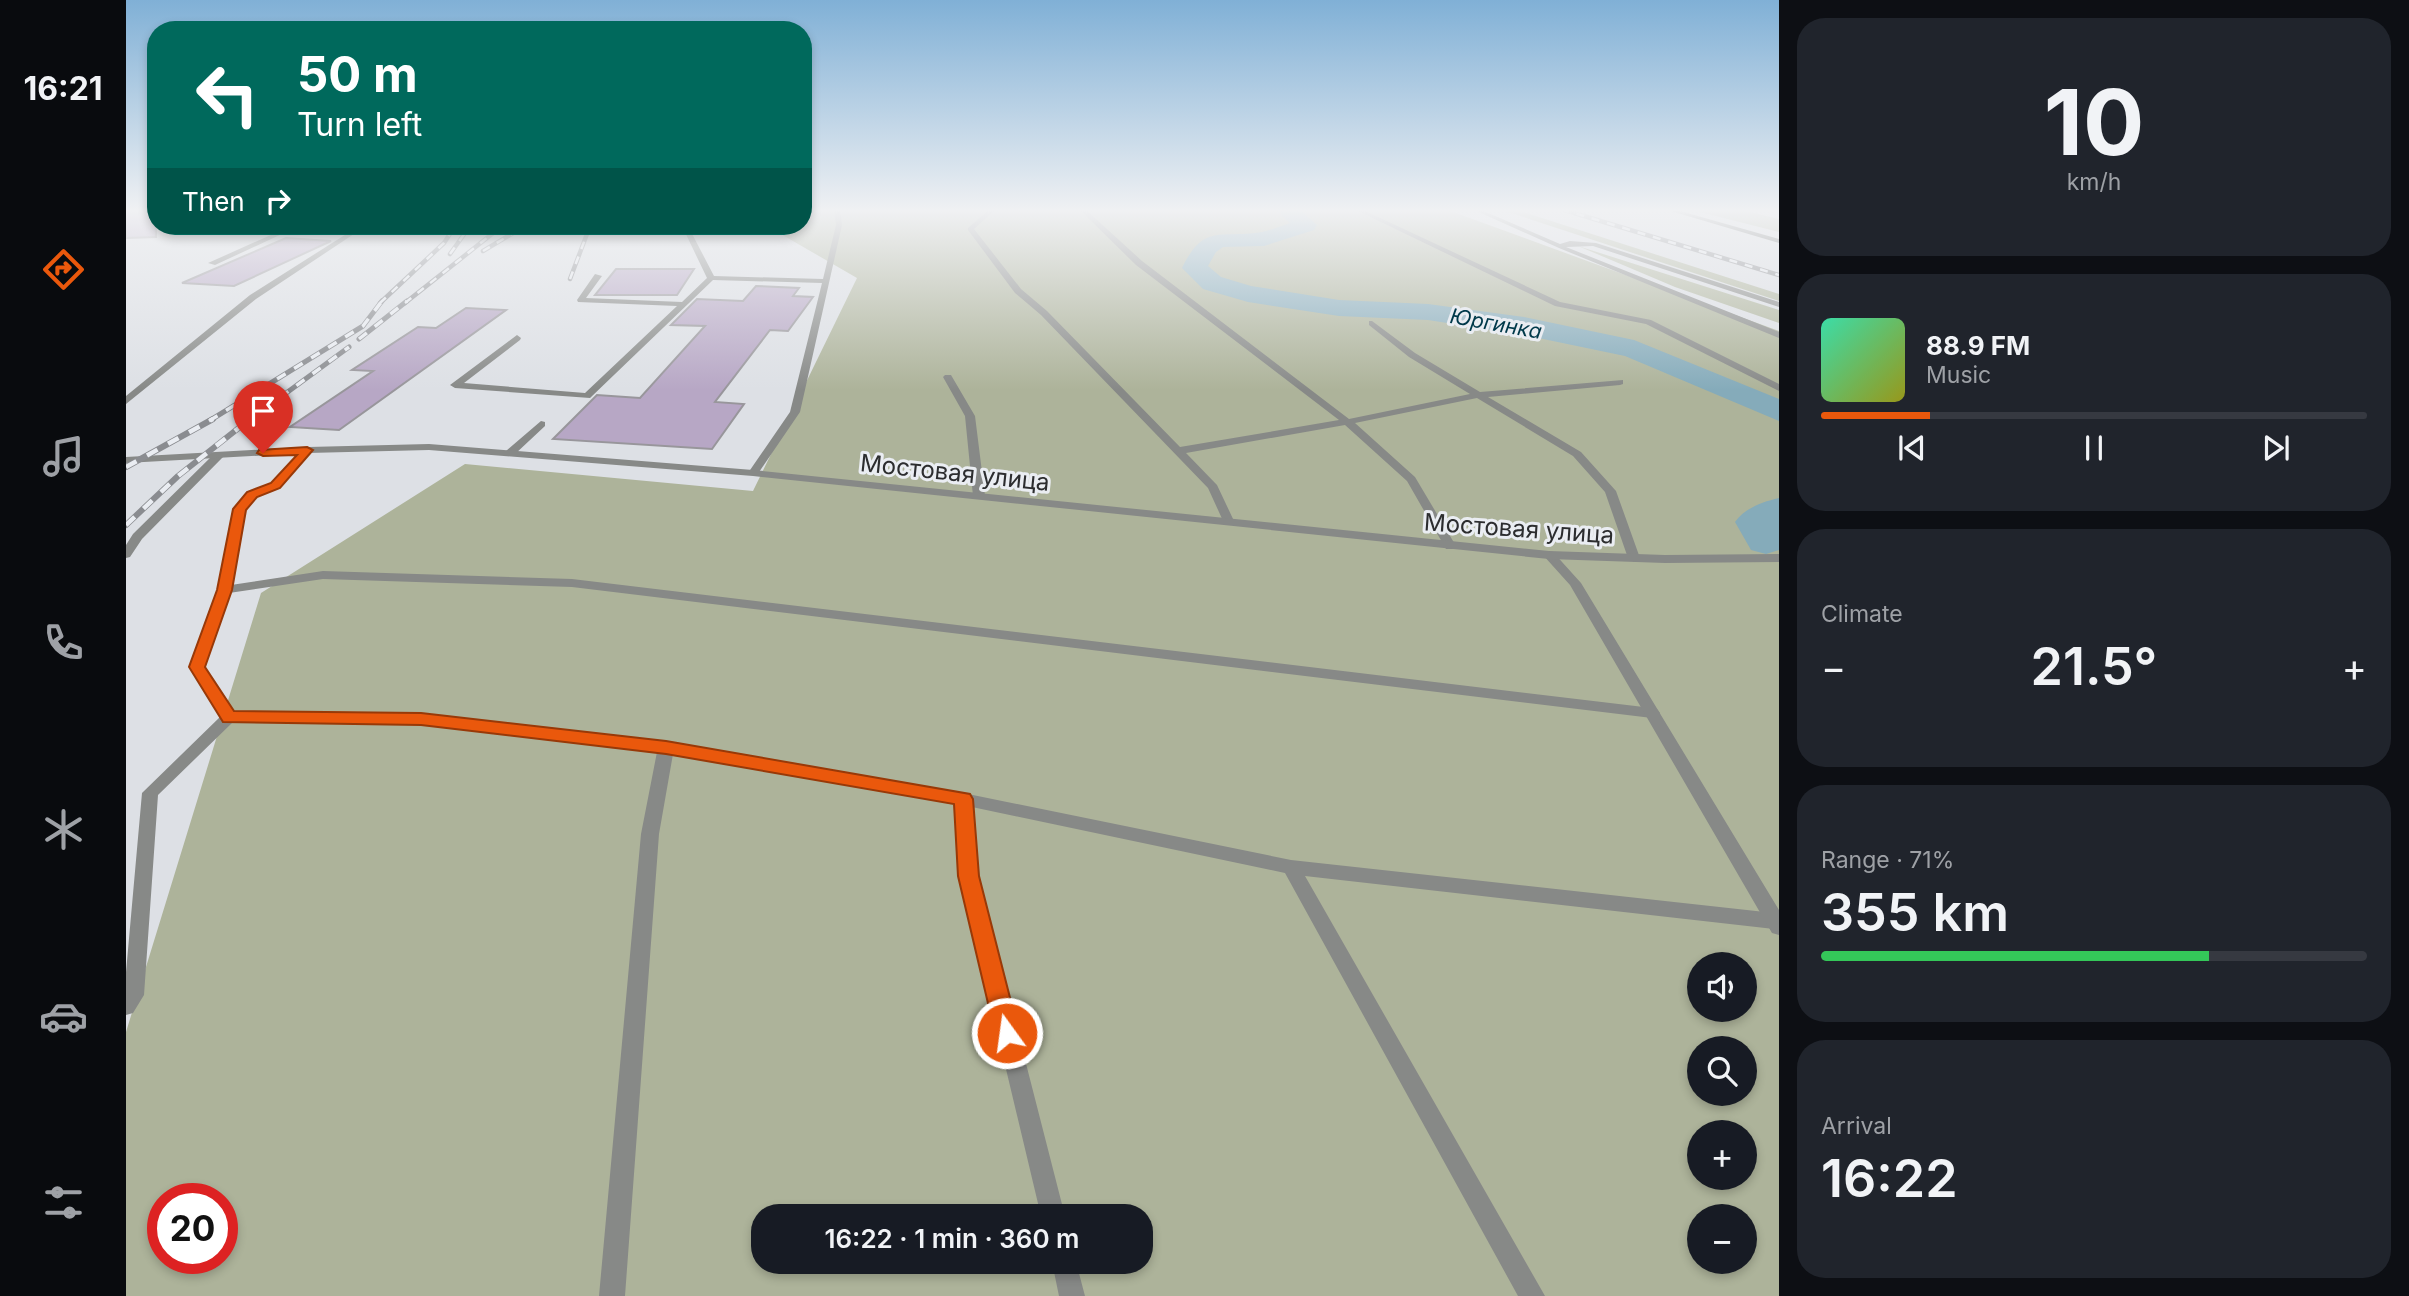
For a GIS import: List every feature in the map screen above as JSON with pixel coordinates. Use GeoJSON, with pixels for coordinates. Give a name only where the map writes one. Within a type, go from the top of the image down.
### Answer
{"type":"FeatureCollection","features":[{"type":"Feature","properties":{"kind":"street"},"geometry":{"type":"LineString","coordinates":[[126,401],[253,297],[296,269]]}},
{"type":"Feature","properties":{"kind":"street"},"geometry":{"type":"LineString","coordinates":[[707,269],[711,278]]}},
{"type":"Feature","properties":{"kind":"street"},"geometry":{"type":"LineString","coordinates":[[753,473],[795,412],[829,269]]}},
{"type":"Feature","properties":{"kind":"street"},"geometry":{"type":"LineString","coordinates":[[1001,269],[1018,291],[1044,313],[1213,487],[1228,521]]}},
{"type":"Feature","properties":{"kind":"street"},"geometry":{"type":"LineString","coordinates":[[1147,269],[1347,422],[1411,479],[1450,546]]}},
{"type":"Feature","properties":{"kind":"street"},"geometry":{"type":"LineString","coordinates":[[1485,269],[1558,304],[1648,322],[1779,388]]}},
{"type":"Feature","properties":{"kind":"street"},"geometry":{"type":"LineString","coordinates":[[1617,269],[1779,335]]}},
{"type":"Feature","properties":{"kind":"street"},"geometry":{"type":"LineString","coordinates":[[1671,269],[1779,305]]}},
{"type":"Feature","properties":{"kind":"street"},"geometry":{"type":"LineString","coordinates":[[598,276],[581,300],[684,304]]}},
{"type":"Feature","properties":{"kind":"street"},"geometry":{"type":"LineString","coordinates":[[517,338],[455,386],[587,396],[711,278],[826,281]]}},
{"type":"Feature","properties":{"kind":"street"},"geometry":{"type":"LineString","coordinates":[[1372,323],[1412,355],[1577,454],[1610,491],[1634,558]]}},
{"type":"Feature","properties":{"kind":"street"},"geometry":{"type":"LineString","coordinates":[[948,377],[970,416],[979,496]]}},
{"type":"Feature","properties":{"kind":"street"},"geometry":{"type":"LineString","coordinates":[[1178,451],[1347,422],[1478,395],[1620,382]]}},
{"type":"Feature","properties":{"kind":"street"},"geometry":{"type":"LineString","coordinates":[[510,453],[541,424]]}},
{"type":"Feature","properties":{"kind":"street","name":"Мостовая улица"},"geometry":{"type":"LineString","coordinates":[[126,460],[307,450],[429,447],[753,473],[1549,555],[1779,558]]}},
{"type":"Feature","properties":{"kind":"street"},"geometry":{"type":"LineString","coordinates":[[229,717],[197,667],[225,590],[239,509],[252,495],[276,485],[307,450]]}},
{"type":"Feature","properties":{"kind":"street"},"geometry":{"type":"LineString","coordinates":[[126,554],[137,537],[219,455]]}},
{"type":"Feature","properties":{"kind":"street"},"geometry":{"type":"LineString","coordinates":[[1549,555],[1575,583],[1777,924]]}},
{"type":"Feature","properties":{"kind":"street"},"geometry":{"type":"LineString","coordinates":[[225,590],[323,575],[572,583],[1652,713]]}},
{"type":"Feature","properties":{"kind":"street"},"geometry":{"type":"LineString","coordinates":[[126,1006],[134,995],[150,793],[229,717],[421,719],[666,747],[963,799],[1291,867],[1777,924]]}},
{"type":"Feature","properties":{"kind":"street"},"geometry":{"type":"LineString","coordinates":[[612,1296],[650,834],[666,747]]}},
{"type":"Feature","properties":{"kind":"street"},"geometry":{"type":"LineString","coordinates":[[963,799],[969,876],[1049,1204]]}},
{"type":"Feature","properties":{"kind":"street"},"geometry":{"type":"LineString","coordinates":[[1291,867],[1532,1296]]}},
{"type":"Feature","properties":{"kind":"street"},"geometry":{"type":"LineString","coordinates":[[1067,1274],[1072,1296]]}},
{"type":"Feature","properties":{"kind":"green space"},"geometry":{"type":"Polygon","coordinates":[[[842,269],[1611,269],[1779,331],[1779,1296],[126,1296],[126,1032],[261,593],[465,464],[753,491],[857,278],[842,269]]]}},
{"type":"Feature","properties":{"kind":"green space"},"geometry":{"type":"Polygon","coordinates":[[[1634,269],[1652,269],[1779,310],[1779,323],[1675,287],[1634,269]]]}},
{"type":"Feature","properties":{"kind":"green space"},"geometry":{"type":"Polygon","coordinates":[[[1683,269],[1703,269],[1779,294],[1779,301],[1683,269]]]}},
{"type":"Feature","properties":{"kind":"building"},"geometry":{"type":"Polygon","coordinates":[[[213,269],[270,269],[234,286],[182,283],[213,269]]]}},
{"type":"Feature","properties":{"kind":"building"},"geometry":{"type":"Polygon","coordinates":[[[616,269],[694,269],[677,295],[595,295],[616,269]]]}},
{"type":"Feature","properties":{"kind":"building"},"geometry":{"type":"Polygon","coordinates":[[[756,286],[799,288],[793,296],[813,297],[788,331],[770,330],[715,402],[744,404],[712,449],[553,439],[597,395],[640,398],[705,326],[671,325],[697,299],[743,301],[756,286]]]}},
{"type":"Feature","properties":{"kind":"building"},"geometry":{"type":"Polygon","coordinates":[[[466,308],[506,310],[339,430],[290,427],[373,371],[352,370],[418,327],[436,328],[466,308]]]}},
{"type":"Feature","properties":{"kind":"waterway","name":"Юргинка"},"geometry":{"type":"LineString","coordinates":[[1197,269],[1212,283],[1248,294],[1339,308],[1428,312],[1524,326],[1634,349],[1779,411]]}},
{"type":"Feature","properties":{"kind":"waterway","name":"Юргинка"},"geometry":{"type":"LineString","coordinates":[[1766,541],[1756,522],[1779,510]]}},
{"type":"Feature","properties":{"kind":"railway"},"geometry":{"type":"LineString","coordinates":[[382,301],[416,269]]}},
{"type":"Feature","properties":{"kind":"railway"},"geometry":{"type":"LineString","coordinates":[[405,303],[447,269]]}},
{"type":"Feature","properties":{"kind":"railway"},"geometry":{"type":"LineString","coordinates":[[570,279],[574,269]]}},
{"type":"Feature","properties":{"kind":"railway"},"geometry":{"type":"LineString","coordinates":[[1761,269],[1779,275]]}},
{"type":"Feature","properties":{"kind":"railway"},"geometry":{"type":"LineString","coordinates":[[209,421],[363,326],[382,301]]}},
{"type":"Feature","properties":{"kind":"railway"},"geometry":{"type":"LineString","coordinates":[[359,339],[407,301]]}},
{"type":"Feature","properties":{"kind":"railway"},"geometry":{"type":"LineString","coordinates":[[248,421],[349,347]]}},
{"type":"Feature","properties":{"kind":"railway"},"geometry":{"type":"LineString","coordinates":[[126,467],[213,419]]}},
{"type":"Feature","properties":{"kind":"railway"},"geometry":{"type":"LineString","coordinates":[[126,525],[178,476],[250,419]]}},
{"type":"Feature","properties":{"kind":"route"},"geometry":{"type":"LineString","coordinates":[[263,453],[307,450],[276,485],[252,495],[239,509],[225,590],[197,667],[229,717],[421,719],[666,747],[963,799],[969,876],[1007,1033]]}}]}
